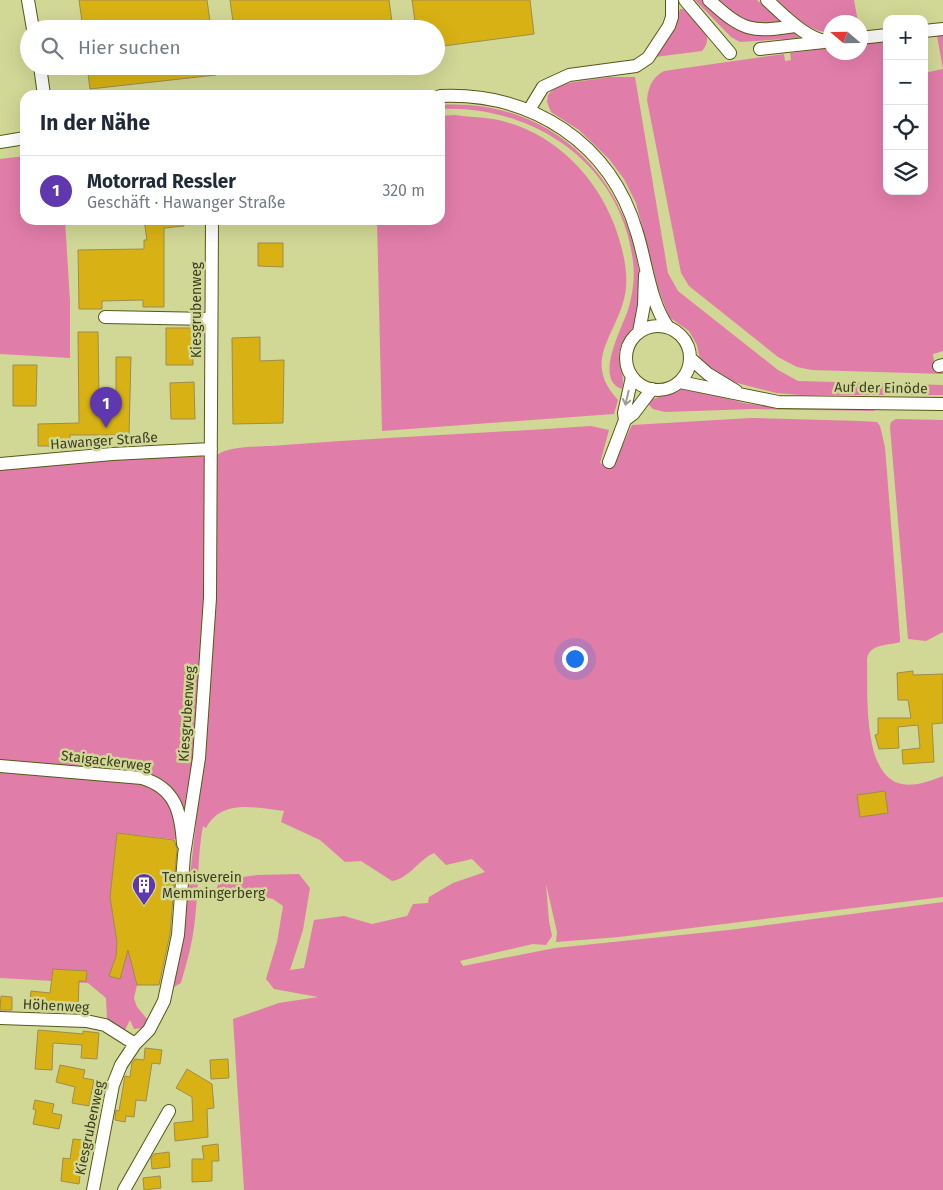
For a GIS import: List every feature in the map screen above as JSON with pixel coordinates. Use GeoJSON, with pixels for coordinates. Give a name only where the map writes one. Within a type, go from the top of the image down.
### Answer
{"type":"FeatureCollection","features":[{"type":"Feature","properties":{"kind":"street"},"geometry":{"type":"LineString","coordinates":[[28,0],[31,20]]}},
{"type":"Feature","properties":{"kind":"street"},"geometry":{"type":"LineString","coordinates":[[530,110],[543,87],[587,66],[636,66],[648,58],[672,17],[672,0]]}},
{"type":"Feature","properties":{"kind":"street"},"geometry":{"type":"LineString","coordinates":[[685,0],[730,53]]}},
{"type":"Feature","properties":{"kind":"street"},"geometry":{"type":"LineString","coordinates":[[709,0],[722,11],[751,29],[759,31],[795,26]]}},
{"type":"Feature","properties":{"kind":"street"},"geometry":{"type":"LineString","coordinates":[[767,0],[795,26],[823,39]]}},
{"type":"Feature","properties":{"kind":"street"},"geometry":{"type":"LineString","coordinates":[[928,31],[943,29]]}},
{"type":"Feature","properties":{"kind":"street"},"geometry":{"type":"LineString","coordinates":[[868,37],[883,35]]}},
{"type":"Feature","properties":{"kind":"street"},"geometry":{"type":"LineString","coordinates":[[760,49],[823,41]]}},
{"type":"Feature","properties":{"kind":"street"},"geometry":{"type":"LineString","coordinates":[[41,75],[43,90]]}},
{"type":"Feature","properties":{"kind":"street"},"geometry":{"type":"LineString","coordinates":[[445,96],[479,97],[530,110],[576,139],[610,175],[632,218],[663,320],[668,327],[678,333],[686,342],[690,359],[687,371],[680,382],[667,389],[652,389],[641,385],[632,377],[626,361],[629,345],[639,332],[644,306],[646,267]]}},
{"type":"Feature","properties":{"kind":"street"},"geometry":{"type":"LineString","coordinates":[[0,142],[20,139]]}},
{"type":"Feature","properties":{"kind":"street","name":"Kiesgrubenweg"},"geometry":{"type":"LineString","coordinates":[[93,1190],[113,1085],[121,1065],[135,1044],[149,1030],[164,1001],[178,935],[184,856],[197,776],[210,598],[212,225]]}},
{"type":"Feature","properties":{"kind":"street"},"geometry":{"type":"LineString","coordinates":[[105,317],[211,319]]}},
{"type":"Feature","properties":{"kind":"street"},"geometry":{"type":"LineString","coordinates":[[639,332],[656,326],[668,327]]}},
{"type":"Feature","properties":{"kind":"street"},"geometry":{"type":"LineString","coordinates":[[690,359],[708,374],[739,392]]}},
{"type":"Feature","properties":{"kind":"street"},"geometry":{"type":"LineString","coordinates":[[609,462],[625,420],[624,413],[632,377]]}},
{"type":"Feature","properties":{"kind":"street"},"geometry":{"type":"LineString","coordinates":[[680,382],[721,392],[739,392]]}},
{"type":"Feature","properties":{"kind":"street"},"geometry":{"type":"LineString","coordinates":[[625,420],[633,414],[652,389]]}},
{"type":"Feature","properties":{"kind":"street","name":"Auf der Einöde"},"geometry":{"type":"LineString","coordinates":[[739,392],[778,402],[943,404]]}},
{"type":"Feature","properties":{"kind":"street","name":"Hawanger Straße"},"geometry":{"type":"LineString","coordinates":[[0,464],[112,454],[211,449]]}},
{"type":"Feature","properties":{"kind":"street","name":"Staigackerweg"},"geometry":{"type":"LineString","coordinates":[[0,766],[142,778],[159,783],[170,795],[178,814],[184,856]]}},
{"type":"Feature","properties":{"kind":"street","name":"Höhenweg"},"geometry":{"type":"LineString","coordinates":[[0,1018],[86,1021],[106,1025],[135,1044]]}},
{"type":"Feature","properties":{"kind":"street"},"geometry":{"type":"LineString","coordinates":[[124,1190],[169,1111]]}},
{"type":"Feature","properties":{"kind":"shaded area"},"geometry":{"type":"Polygon","coordinates":[[[695,0],[706,0],[727,19],[791,30],[800,38],[740,42],[731,37],[695,0]]]}},
{"type":"Feature","properties":{"kind":"shaded area"},"geometry":{"type":"Polygon","coordinates":[[[714,0],[757,0],[783,23],[752,25],[714,0]]]}},
{"type":"Feature","properties":{"kind":"shaded area"},"geometry":{"type":"Polygon","coordinates":[[[777,0],[854,0],[857,15],[823,15],[823,31],[808,26],[777,0]]]}},
{"type":"Feature","properties":{"kind":"shaded area"},"geometry":{"type":"Polygon","coordinates":[[[680,9],[683,9],[703,28],[706,33],[706,45],[702,51],[655,57],[673,31],[680,9]]]}},
{"type":"Feature","properties":{"kind":"shaded area"},"geometry":{"type":"Polygon","coordinates":[[[943,35],[943,69],[937,36],[943,35]]]}},
{"type":"Feature","properties":{"kind":"shaded area"},"geometry":{"type":"Polygon","coordinates":[[[883,41],[883,195],[928,195],[928,72],[943,69],[943,351],[933,354],[935,370],[943,370],[943,374],[812,370],[797,367],[778,357],[689,286],[681,273],[647,100],[648,91],[656,76],[664,71],[784,54],[785,61],[791,60],[790,53],[823,49],[823,60],[868,60],[868,43],[883,41]]]}},
{"type":"Feature","properties":{"kind":"shaded area"},"geometry":{"type":"Polygon","coordinates":[[[610,77],[635,77],[668,273],[678,291],[778,370],[798,381],[943,385],[943,395],[802,395],[776,393],[726,380],[700,360],[697,345],[689,331],[669,317],[658,288],[636,203],[624,179],[609,159],[579,130],[551,112],[547,102],[548,95],[554,88],[568,83],[610,77]]]}},
{"type":"Feature","properties":{"kind":"shaded area"},"geometry":{"type":"Polygon","coordinates":[[[445,105],[473,105],[504,111],[533,121],[559,136],[582,156],[602,179],[619,206],[631,237],[641,285],[638,318],[623,342],[619,354],[623,379],[622,389],[614,384],[610,375],[610,364],[616,340],[630,304],[634,267],[625,226],[611,195],[591,169],[567,147],[539,129],[508,117],[475,110],[445,109],[445,105]]]}},
{"type":"Feature","properties":{"kind":"shaded area"},"geometry":{"type":"Polygon","coordinates":[[[445,116],[493,119],[533,132],[567,156],[595,187],[614,224],[625,264],[626,288],[623,304],[602,358],[602,371],[607,385],[618,400],[614,414],[382,431],[377,225],[445,225],[445,116]]]}},
{"type":"Feature","properties":{"kind":"shaded area"},"geometry":{"type":"Polygon","coordinates":[[[20,157],[20,225],[65,225],[70,301],[70,358],[0,354],[0,159],[20,157]]]}},
{"type":"Feature","properties":{"kind":"shaded area"},"geometry":{"type":"Polygon","coordinates":[[[686,388],[744,403],[778,408],[872,408],[875,411],[753,409],[665,412],[653,409],[649,405],[650,400],[686,388]]]}},
{"type":"Feature","properties":{"kind":"shaded area"},"geometry":{"type":"Polygon","coordinates":[[[751,418],[877,422],[880,426],[885,447],[900,642],[875,648],[867,659],[869,728],[878,763],[886,775],[898,783],[909,785],[943,776],[943,897],[619,937],[556,942],[557,932],[546,884],[552,936],[546,945],[533,944],[460,961],[463,966],[555,948],[729,930],[943,902],[943,1190],[244,1190],[233,1019],[279,1003],[318,997],[274,989],[266,979],[277,942],[283,906],[273,899],[217,888],[219,880],[257,875],[299,874],[310,888],[303,930],[290,970],[304,968],[314,920],[344,916],[372,924],[407,916],[413,904],[428,903],[429,897],[453,883],[485,872],[472,859],[446,865],[434,853],[409,873],[392,881],[361,861],[345,862],[320,840],[281,822],[284,811],[240,807],[221,812],[206,828],[203,826],[193,935],[181,983],[174,987],[182,946],[201,779],[217,455],[230,450],[249,447],[591,426],[609,430],[600,463],[612,468],[632,425],[751,418]]]}},
{"type":"Feature","properties":{"kind":"shaded area"},"geometry":{"type":"Polygon","coordinates":[[[896,419],[943,420],[943,632],[926,641],[908,639],[890,427],[891,422],[896,419]]]}},
{"type":"Feature","properties":{"kind":"shaded area"},"geometry":{"type":"Polygon","coordinates":[[[203,456],[205,458],[207,579],[195,757],[185,824],[166,784],[0,763],[0,468],[121,458],[203,456]]]}},
{"type":"Feature","properties":{"kind":"shaded area"},"geometry":{"type":"Polygon","coordinates":[[[0,769],[147,782],[168,796],[180,840],[117,833],[134,942],[137,985],[134,998],[137,1007],[147,1019],[143,1028],[134,1029],[130,1020],[125,1030],[120,1030],[107,1020],[106,998],[88,983],[0,978],[0,769]]]}},
{"type":"Feature","properties":{"kind":"building"},"geometry":{"type":"Polygon","coordinates":[[[79,0],[207,0],[210,20],[82,20],[79,0]]]}},
{"type":"Feature","properties":{"kind":"building"},"geometry":{"type":"Polygon","coordinates":[[[230,0],[389,0],[392,20],[233,20],[230,0]]]}},
{"type":"Feature","properties":{"kind":"building"},"geometry":{"type":"Polygon","coordinates":[[[412,0],[530,0],[534,34],[445,46],[445,20],[415,20],[412,0]]]}},
{"type":"Feature","properties":{"kind":"building"},"geometry":{"type":"Polygon","coordinates":[[[88,75],[216,75],[90,89],[88,75]]]}},
{"type":"Feature","properties":{"kind":"building"},"geometry":{"type":"Polygon","coordinates":[[[145,225],[184,225],[164,228],[164,307],[143,307],[143,300],[102,301],[102,309],[79,309],[78,250],[144,249],[144,240],[147,240],[145,225]]]}},
{"type":"Feature","properties":{"kind":"building"},"geometry":{"type":"Polygon","coordinates":[[[258,243],[283,243],[283,267],[258,266],[258,243]]]}},
{"type":"Feature","properties":{"kind":"building"},"geometry":{"type":"Polygon","coordinates":[[[166,328],[193,328],[193,365],[166,365],[166,328]]]}},
{"type":"Feature","properties":{"kind":"building"},"geometry":{"type":"Polygon","coordinates":[[[78,332],[98,332],[99,394],[116,394],[116,357],[131,357],[129,435],[70,435],[70,446],[38,446],[38,424],[79,423],[78,332]]]}},
{"type":"Feature","properties":{"kind":"building"},"geometry":{"type":"Polygon","coordinates":[[[260,337],[260,361],[284,360],[283,423],[233,424],[232,338],[260,337]]]}},
{"type":"Feature","properties":{"kind":"building"},"geometry":{"type":"Polygon","coordinates":[[[13,365],[37,365],[36,406],[13,406],[13,365]]]}},
{"type":"Feature","properties":{"kind":"building"},"geometry":{"type":"Polygon","coordinates":[[[194,382],[195,419],[171,419],[170,383],[194,382]]]}},
{"type":"Feature","properties":{"kind":"building"},"geometry":{"type":"Polygon","coordinates":[[[913,671],[913,675],[943,674],[943,723],[932,724],[934,762],[903,764],[902,750],[920,748],[918,725],[898,727],[899,748],[879,749],[875,735],[878,734],[878,718],[911,718],[908,700],[898,700],[897,673],[913,671]]]}},
{"type":"Feature","properties":{"kind":"building"},"geometry":{"type":"Polygon","coordinates":[[[885,791],[888,813],[860,817],[857,795],[885,791]]]}},
{"type":"Feature","properties":{"kind":"building","name":"Tennisverein Memmingerberg"},"geometry":{"type":"Polygon","coordinates":[[[117,833],[174,840],[177,849],[170,934],[159,985],[137,985],[128,950],[120,979],[109,976],[116,956],[117,942],[110,897],[117,833]]]}},
{"type":"Feature","properties":{"kind":"building"},"geometry":{"type":"Polygon","coordinates":[[[53,969],[87,971],[86,981],[79,981],[78,1011],[65,1011],[65,1003],[30,1000],[31,991],[50,993],[53,969]]]}},
{"type":"Feature","properties":{"kind":"building"},"geometry":{"type":"Polygon","coordinates":[[[1,996],[12,997],[12,1010],[0,1010],[1,996]]]}},
{"type":"Feature","properties":{"kind":"building"},"geometry":{"type":"Polygon","coordinates":[[[38,1030],[83,1034],[83,1031],[99,1033],[97,1059],[81,1058],[82,1045],[53,1043],[52,1070],[35,1069],[38,1030]]]}},
{"type":"Feature","properties":{"kind":"building"},"geometry":{"type":"Polygon","coordinates":[[[145,1048],[162,1050],[160,1064],[152,1063],[146,1101],[136,1100],[134,1117],[126,1116],[125,1122],[115,1120],[116,1110],[119,1111],[125,1076],[130,1077],[132,1063],[135,1059],[144,1060],[145,1048]]]}},
{"type":"Feature","properties":{"kind":"building"},"geometry":{"type":"Polygon","coordinates":[[[228,1059],[229,1078],[211,1079],[210,1060],[228,1059]]]}},
{"type":"Feature","properties":{"kind":"building"},"geometry":{"type":"Polygon","coordinates":[[[60,1065],[85,1070],[83,1078],[94,1080],[89,1106],[72,1103],[75,1087],[56,1082],[60,1065]]]}},
{"type":"Feature","properties":{"kind":"building"},"geometry":{"type":"Polygon","coordinates":[[[187,1069],[212,1084],[214,1108],[207,1109],[208,1137],[175,1141],[174,1123],[193,1121],[192,1097],[176,1088],[187,1069]]]}},
{"type":"Feature","properties":{"kind":"building"},"geometry":{"type":"Polygon","coordinates":[[[35,1100],[54,1104],[52,1113],[62,1115],[59,1129],[33,1124],[36,1110],[33,1109],[35,1100]]]}},
{"type":"Feature","properties":{"kind":"building"},"geometry":{"type":"Polygon","coordinates":[[[73,1139],[91,1141],[89,1153],[83,1152],[79,1184],[61,1181],[63,1158],[70,1159],[73,1139]]]}},
{"type":"Feature","properties":{"kind":"building"},"geometry":{"type":"Polygon","coordinates":[[[218,1144],[219,1161],[212,1161],[212,1181],[192,1182],[192,1159],[204,1159],[202,1146],[218,1144]]]}},
{"type":"Feature","properties":{"kind":"building"},"geometry":{"type":"Polygon","coordinates":[[[169,1152],[170,1167],[152,1169],[151,1158],[154,1154],[169,1152]]]}},
{"type":"Feature","properties":{"kind":"building"},"geometry":{"type":"Polygon","coordinates":[[[160,1176],[161,1188],[144,1190],[143,1178],[160,1176]]]}},
{"type":"Feature","properties":{"kind":"place","name":"Motorrad Ressler"},"geometry":{"type":"Point","coordinates":[106,428]}},
{"type":"Feature","properties":{"kind":"place","name":"Tennisverein Memmingerberg"},"geometry":{"type":"Point","coordinates":[144,906]}}]}
